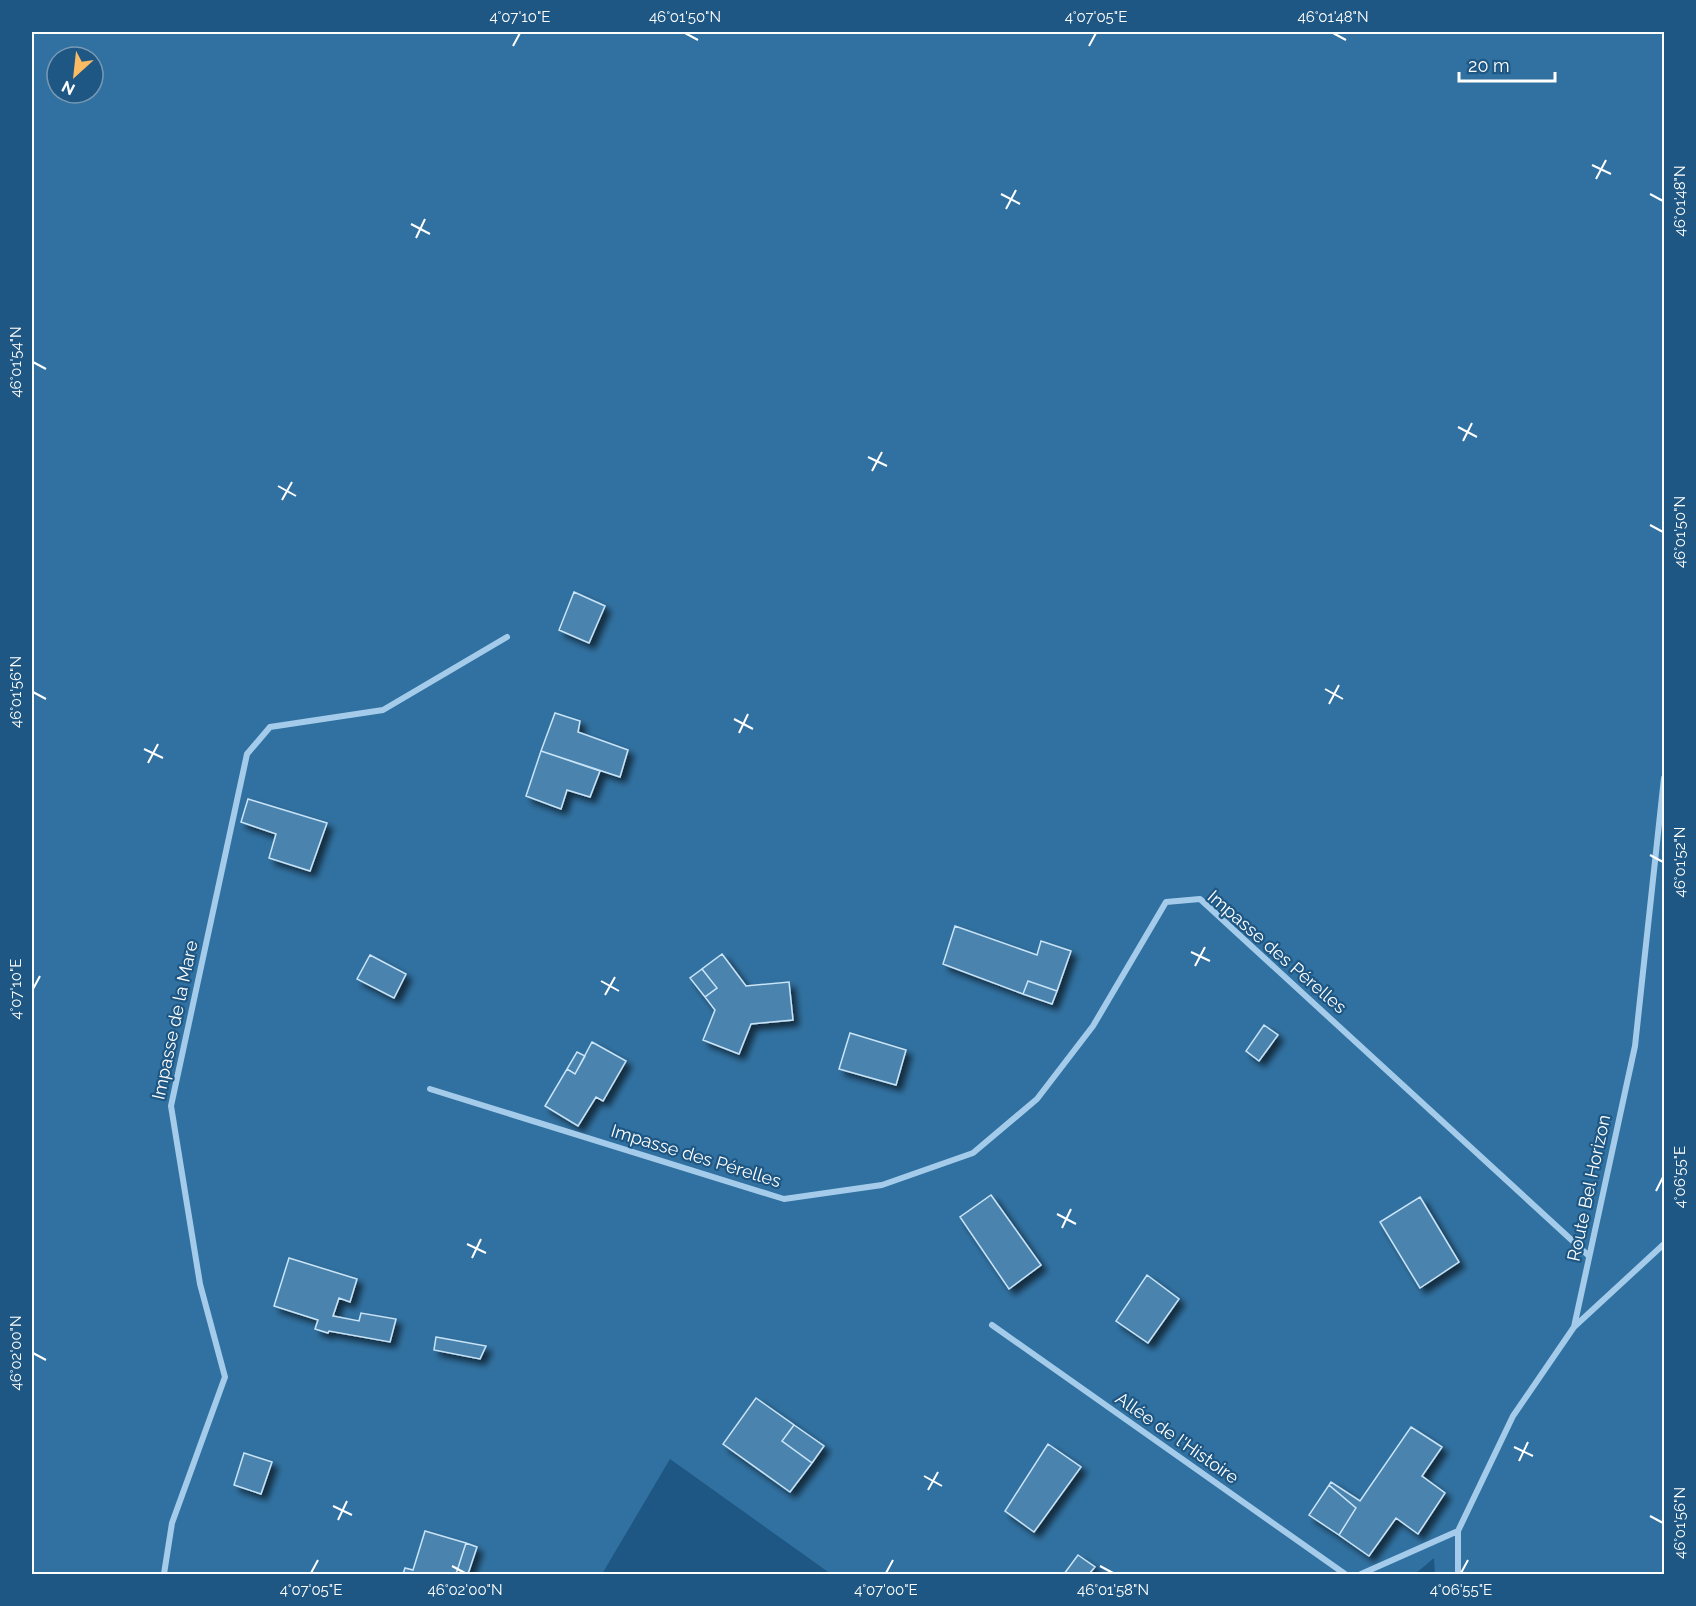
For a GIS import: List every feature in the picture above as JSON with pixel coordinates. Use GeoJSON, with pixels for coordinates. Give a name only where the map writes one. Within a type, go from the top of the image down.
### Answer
{"type":"FeatureCollection","features":[{"type":"Feature","properties":{"kind":"street","name":"Impasse de la Mare"},"geometry":{"type":"LineString","coordinates":[[164,1575],[172,1523],[225,1377],[200,1284],[171,1106],[247,754],[270,727],[383,710],[507,637]]}},
{"type":"Feature","properties":{"kind":"street","name":"Route Bel Horizon"},"geometry":{"type":"LineString","coordinates":[[1458,1575],[1458,1532],[1513,1416],[1574,1327],[1635,1046],[1665,778]]}},
{"type":"Feature","properties":{"kind":"street","name":"Impasse des Pérelles"},"geometry":{"type":"LineString","coordinates":[[430,1089],[784,1199],[882,1185],[973,1154],[1037,1099],[1093,1026],[1166,902],[1200,899],[1589,1256]]}},
{"type":"Feature","properties":{"kind":"street"},"geometry":{"type":"LineString","coordinates":[[1574,1327],[1665,1244]]}},
{"type":"Feature","properties":{"kind":"street","name":"Allée de l'Histoire"},"geometry":{"type":"LineString","coordinates":[[992,1325],[1345,1575]]}},
{"type":"Feature","properties":{"kind":"street"},"geometry":{"type":"LineString","coordinates":[[1361,1575],[1458,1532]]}},
{"type":"Feature","properties":{"kind":"shaded area"},"geometry":{"type":"Polygon","coordinates":[[[32,32],[1664,32],[1664,1574],[1435,1574],[1434,1558],[1415,1574],[831,1574],[670,1459],[602,1574],[32,1574],[32,32]]]}},
{"type":"Feature","properties":{"kind":"building"},"geometry":{"type":"Polygon","coordinates":[[[574,592],[605,606],[589,643],[559,630],[574,592]]]}},
{"type":"Feature","properties":{"kind":"building"},"geometry":{"type":"Polygon","coordinates":[[[555,713],[580,721],[578,732],[628,750],[620,777],[541,751],[555,713]]]}},
{"type":"Feature","properties":{"kind":"building"},"geometry":{"type":"Polygon","coordinates":[[[541,751],[600,771],[590,797],[567,790],[561,809],[526,796],[541,751]]]}},
{"type":"Feature","properties":{"kind":"building"},"geometry":{"type":"Polygon","coordinates":[[[248,799],[327,823],[310,871],[269,858],[276,834],[241,822],[248,799]]]}},
{"type":"Feature","properties":{"kind":"building"},"geometry":{"type":"Polygon","coordinates":[[[955,926],[1037,955],[1041,941],[1071,951],[1057,991],[1028,981],[1023,994],[943,964],[955,926]]]}},
{"type":"Feature","properties":{"kind":"building"},"geometry":{"type":"Polygon","coordinates":[[[722,954],[746,986],[789,982],[793,1020],[751,1024],[739,1054],[703,1040],[715,1010],[705,997],[717,988],[702,969],[722,954]]]}},
{"type":"Feature","properties":{"kind":"building"},"geometry":{"type":"Polygon","coordinates":[[[370,955],[406,974],[394,998],[357,979],[370,955]]]}},
{"type":"Feature","properties":{"kind":"building"},"geometry":{"type":"Polygon","coordinates":[[[702,969],[717,988],[705,997],[690,978],[702,969]]]}},
{"type":"Feature","properties":{"kind":"building"},"geometry":{"type":"Polygon","coordinates":[[[1028,981],[1057,991],[1052,1004],[1023,994],[1028,981]]]}},
{"type":"Feature","properties":{"kind":"building"},"geometry":{"type":"Polygon","coordinates":[[[1264,1025],[1278,1035],[1259,1061],[1246,1051],[1264,1025]]]}},
{"type":"Feature","properties":{"kind":"building"},"geometry":{"type":"Polygon","coordinates":[[[850,1033],[906,1050],[896,1085],[839,1069],[850,1033]]]}},
{"type":"Feature","properties":{"kind":"building"},"geometry":{"type":"Polygon","coordinates":[[[592,1042],[626,1061],[603,1101],[596,1097],[578,1126],[545,1106],[567,1069],[575,1074],[592,1042]]]}},
{"type":"Feature","properties":{"kind":"building"},"geometry":{"type":"Polygon","coordinates":[[[577,1052],[585,1056],[575,1074],[567,1069],[577,1052]]]}},
{"type":"Feature","properties":{"kind":"building"},"geometry":{"type":"Polygon","coordinates":[[[991,1195],[1041,1265],[1009,1289],[960,1217],[991,1195]]]}},
{"type":"Feature","properties":{"kind":"building"},"geometry":{"type":"Polygon","coordinates":[[[1420,1197],[1459,1262],[1420,1288],[1380,1222],[1420,1197]]]}},
{"type":"Feature","properties":{"kind":"building"},"geometry":{"type":"Polygon","coordinates":[[[289,1258],[357,1279],[350,1302],[339,1298],[333,1316],[359,1321],[361,1313],[396,1319],[390,1342],[315,1329],[318,1320],[274,1306],[289,1258]]]}},
{"type":"Feature","properties":{"kind":"building"},"geometry":{"type":"Polygon","coordinates":[[[1147,1275],[1179,1299],[1148,1343],[1116,1321],[1147,1275]]]}},
{"type":"Feature","properties":{"kind":"building"},"geometry":{"type":"Polygon","coordinates":[[[436,1337],[486,1346],[480,1359],[434,1350],[436,1337]]]}},
{"type":"Feature","properties":{"kind":"building"},"geometry":{"type":"Polygon","coordinates":[[[756,1398],[794,1425],[782,1441],[812,1463],[790,1492],[723,1444],[756,1398]]]}},
{"type":"Feature","properties":{"kind":"building"},"geometry":{"type":"Polygon","coordinates":[[[794,1425],[824,1446],[812,1463],[782,1441],[794,1425]]]}},
{"type":"Feature","properties":{"kind":"building"},"geometry":{"type":"Polygon","coordinates":[[[1411,1427],[1442,1447],[1422,1476],[1445,1493],[1418,1534],[1396,1518],[1369,1556],[1339,1535],[1356,1508],[1329,1485],[1331,1482],[1360,1501],[1411,1427]]]}},
{"type":"Feature","properties":{"kind":"building"},"geometry":{"type":"Polygon","coordinates":[[[1048,1444],[1081,1467],[1034,1532],[1005,1511],[1048,1444]]]}},
{"type":"Feature","properties":{"kind":"building"},"geometry":{"type":"Polygon","coordinates":[[[244,1453],[272,1462],[261,1494],[234,1485],[244,1453]]]}},
{"type":"Feature","properties":{"kind":"building"},"geometry":{"type":"Polygon","coordinates":[[[1329,1485],[1356,1508],[1339,1535],[1309,1515],[1329,1485]]]}},
{"type":"Feature","properties":{"kind":"building"},"geometry":{"type":"Polygon","coordinates":[[[425,1531],[466,1543],[456,1574],[403,1574],[405,1568],[413,1570],[425,1531]]]}},
{"type":"Feature","properties":{"kind":"building"},"geometry":{"type":"Polygon","coordinates":[[[466,1543],[477,1547],[468,1574],[456,1574],[466,1543]]]}},
{"type":"Feature","properties":{"kind":"building"},"geometry":{"type":"Polygon","coordinates":[[[1078,1555],[1095,1567],[1089,1574],[1064,1574],[1078,1555]]]}}]}
